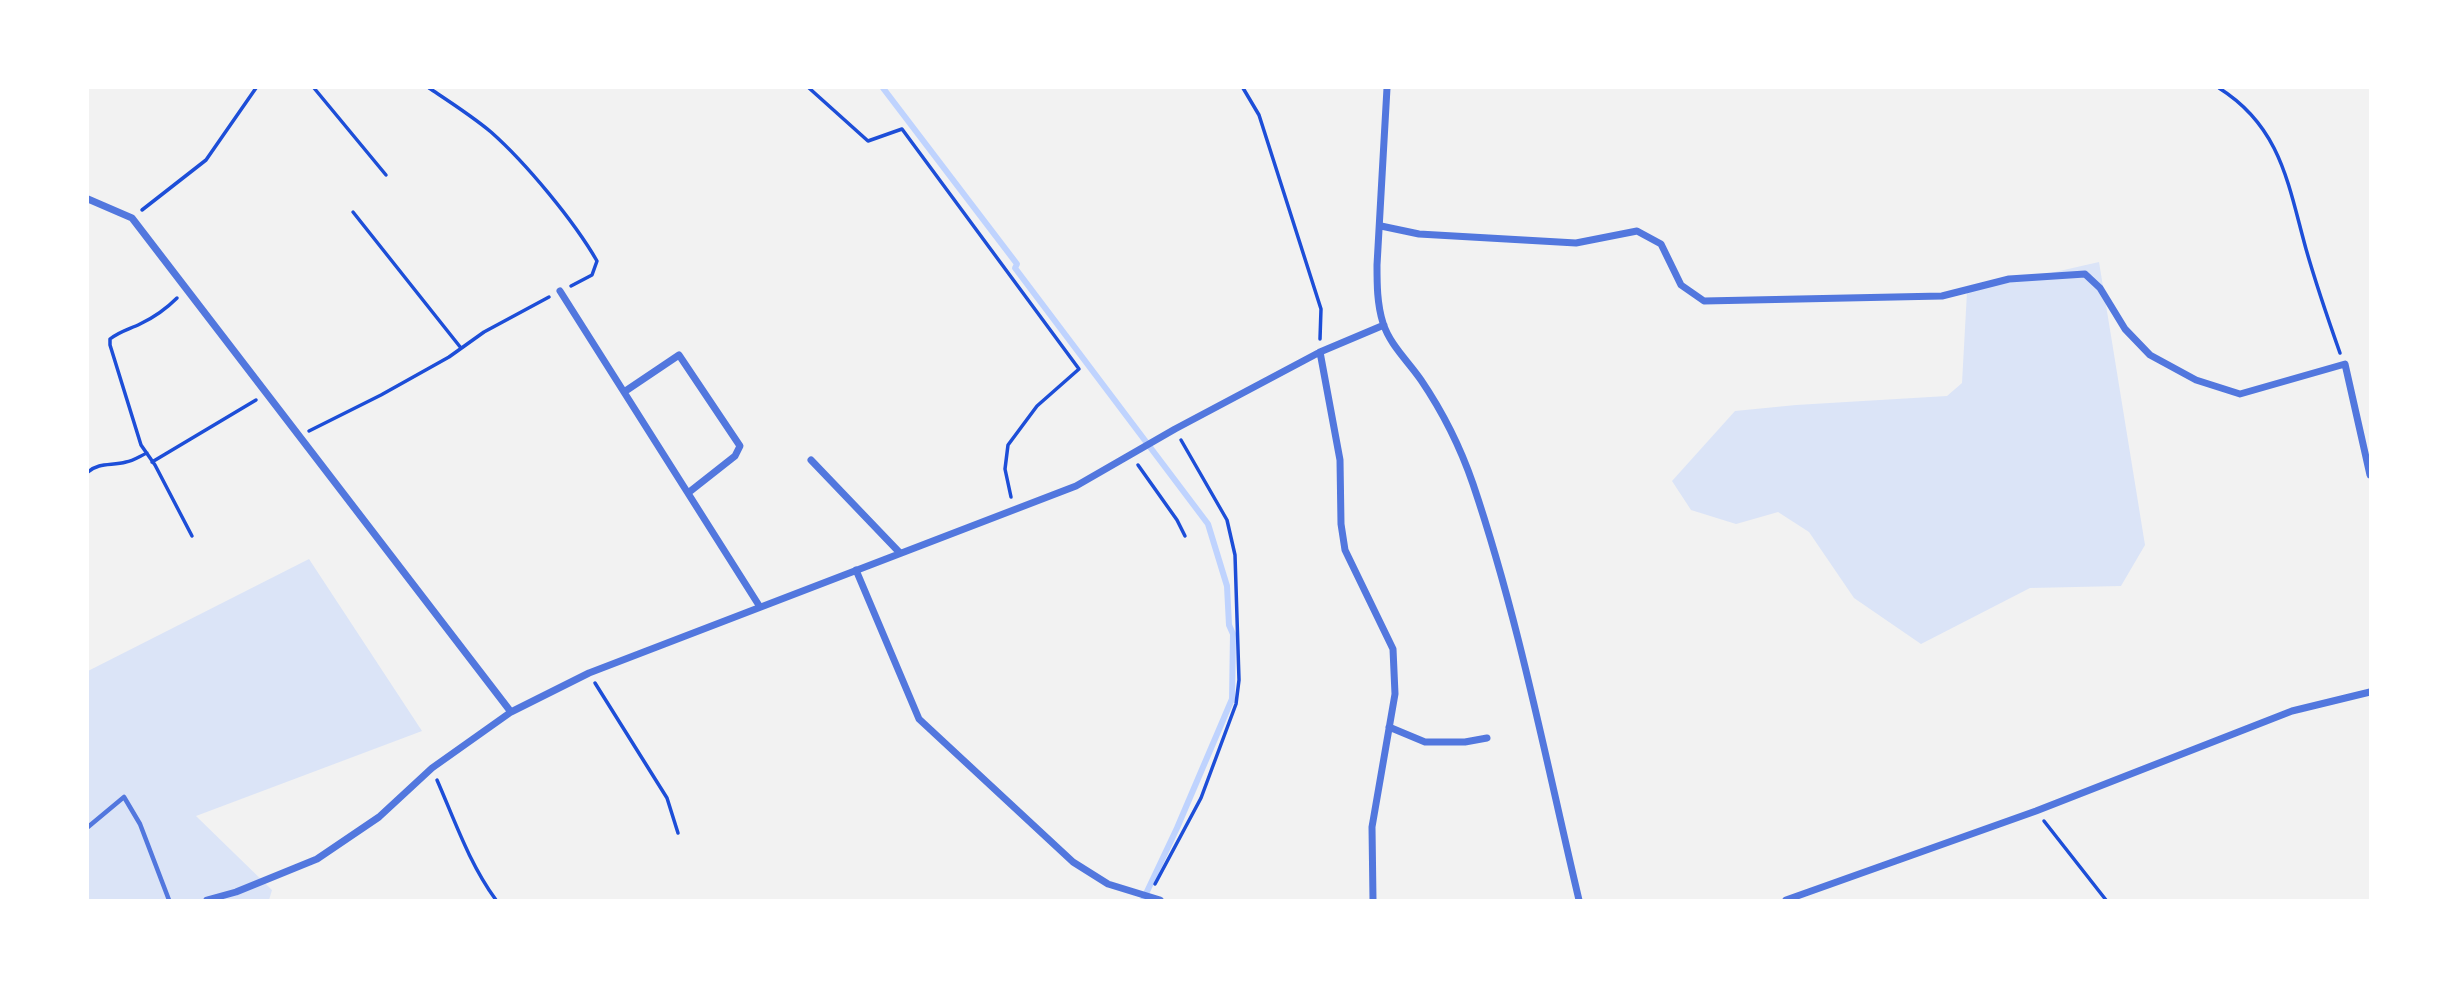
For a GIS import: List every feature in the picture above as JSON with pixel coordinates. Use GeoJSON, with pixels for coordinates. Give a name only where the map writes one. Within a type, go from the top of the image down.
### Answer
{"type":"FeatureCollection","features":[{"type":"Feature","properties":{"kind":"street"},"geometry":{"type":"LineString","coordinates":[[1387,88],[1377,290],[1384,325],[1397,350],[1421,381],[1449,430],[1472,481],[1504,582],[1579,901]]}},
{"type":"Feature","properties":{"kind":"street"},"geometry":{"type":"LineString","coordinates":[[88,199],[131,218],[511,712]]}},
{"type":"Feature","properties":{"kind":"street"},"geometry":{"type":"LineString","coordinates":[[1381,226],[1419,234],[1576,243],[1637,231],[1661,244],[1681,285],[1704,301],[1942,296],[2009,279],[2085,274],[2100,288],[2125,329],[2150,355],[2196,380],[2240,394],[2345,364],[2371,475]]}},
{"type":"Feature","properties":{"kind":"street"},"geometry":{"type":"LineString","coordinates":[[560,292],[760,607]]}},
{"type":"Feature","properties":{"kind":"street"},"geometry":{"type":"LineString","coordinates":[[207,901],[317,859],[379,817],[432,768],[511,712],[589,673],[1076,486],[1175,429],[1320,352],[1384,325]]}},
{"type":"Feature","properties":{"kind":"street"},"geometry":{"type":"LineString","coordinates":[[1320,352],[1340,460],[1340,524],[1345,550],[1393,649],[1395,694],[1372,827],[1373,901]]}},
{"type":"Feature","properties":{"kind":"street"},"geometry":{"type":"LineString","coordinates":[[624,392],[679,355],[740,446],[735,456],[688,493]]}},
{"type":"Feature","properties":{"kind":"street"},"geometry":{"type":"LineString","coordinates":[[811,460],[900,553]]}},
{"type":"Feature","properties":{"kind":"street"},"geometry":{"type":"LineString","coordinates":[[856,570],[919,719],[1073,862],[1108,884],[1160,901]]}},
{"type":"Feature","properties":{"kind":"street"},"geometry":{"type":"LineString","coordinates":[[1786,901],[2036,811],[2292,711],[2371,692]]}},
{"type":"Feature","properties":{"kind":"street"},"geometry":{"type":"LineString","coordinates":[[1389,727],[1425,742],[1465,742],[1487,738]]}},
{"type":"Feature","properties":{"kind":"lane"},"geometry":{"type":"LineString","coordinates":[[88,827],[124,797],[140,824],[169,901]]}},
{"type":"Feature","properties":{"kind":"path"},"geometry":{"type":"LineString","coordinates":[[131,218],[206,160],[256,88]]}},
{"type":"Feature","properties":{"kind":"path"},"geometry":{"type":"LineString","coordinates":[[314,88],[386,175]]}},
{"type":"Feature","properties":{"kind":"path"},"geometry":{"type":"LineString","coordinates":[[299,436],[381,395],[484,332],[592,275],[597,261],[587,243],[522,164],[491,132],[429,88]]}},
{"type":"Feature","properties":{"kind":"path"},"geometry":{"type":"LineString","coordinates":[[808,88],[868,141],[902,129],[1079,369],[1037,406],[1008,445],[1005,469],[1014,510]]}},
{"type":"Feature","properties":{"kind":"path"},"geometry":{"type":"LineString","coordinates":[[1243,88],[1259,115],[1321,309],[1320,352]]}},
{"type":"Feature","properties":{"kind":"path"},"geometry":{"type":"LineString","coordinates":[[2218,88],[2260,124],[2283,163],[2311,265],[2345,364]]}},
{"type":"Feature","properties":{"kind":"path"},"geometry":{"type":"LineString","coordinates":[[353,212],[461,348]]}},
{"type":"Feature","properties":{"kind":"path"},"geometry":{"type":"LineString","coordinates":[[186,289],[164,311],[110,339],[110,345],[141,445],[192,536]]}},
{"type":"Feature","properties":{"kind":"path"},"geometry":{"type":"LineString","coordinates":[[152,462],[266,393]]}},
{"type":"Feature","properties":{"kind":"path"},"geometry":{"type":"LineString","coordinates":[[1149,897],[1201,798],[1236,704],[1239,680],[1235,555],[1227,520],[1175,429]]}},
{"type":"Feature","properties":{"kind":"path"},"geometry":{"type":"LineString","coordinates":[[88,472],[93,467],[125,463],[147,453]]}},
{"type":"Feature","properties":{"kind":"path"},"geometry":{"type":"LineString","coordinates":[[1130,455],[1156,489],[1185,536]]}},
{"type":"Feature","properties":{"kind":"path"},"geometry":{"type":"LineString","coordinates":[[589,673],[667,798],[678,833]]}},
{"type":"Feature","properties":{"kind":"path"},"geometry":{"type":"LineString","coordinates":[[432,768],[464,846],[480,878],[496,901]]}},
{"type":"Feature","properties":{"kind":"path"},"geometry":{"type":"LineString","coordinates":[[2036,811],[2106,901]]}},
{"type":"Feature","properties":{"kind":"shaded area"},"geometry":{"type":"Polygon","coordinates":[[[2099,262],[2145,545],[2121,586],[2030,588],[1921,644],[1854,598],[1809,532],[1778,512],[1736,524],[1691,510],[1672,481],[1735,411],[1947,396],[1962,383],[1967,292],[2099,262]]]}},
{"type":"Feature","properties":{"kind":"shaded area"},"geometry":{"type":"Polygon","coordinates":[[[309,559],[422,731],[196,816],[272,890],[269,900],[88,900],[88,671],[309,559]]]}},
{"type":"Feature","properties":{"kind":"waterway"},"geometry":{"type":"LineString","coordinates":[[883,88],[1017,264],[1015,268],[1208,524],[1227,586],[1229,625],[1233,634],[1232,699],[1143,900]]}}]}
